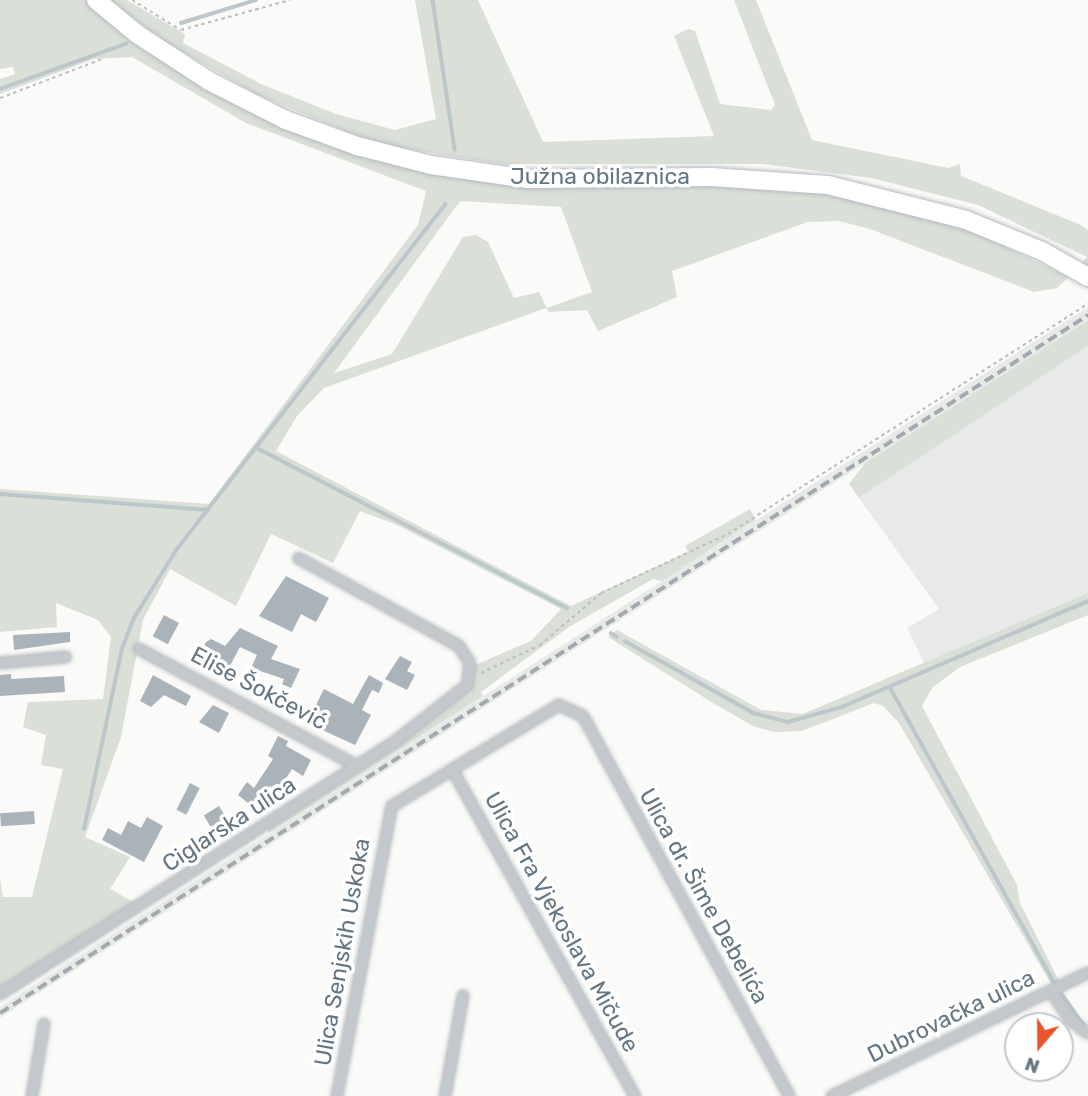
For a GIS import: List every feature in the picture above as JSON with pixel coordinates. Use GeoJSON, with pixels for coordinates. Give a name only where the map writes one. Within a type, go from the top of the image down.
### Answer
{"type":"FeatureCollection","features":[{"type":"Feature","properties":{"kind":"main road","name":"Južna obilaznica"},"geometry":{"type":"LineString","coordinates":[[96,0],[137,34],[209,81],[286,120],[357,146],[431,165],[528,179],[711,177],[828,185],[965,220],[1088,277]]}},
{"type":"Feature","properties":{"kind":"street"},"geometry":{"type":"LineString","coordinates":[[298,558],[459,646],[470,663],[470,676]]}},
{"type":"Feature","properties":{"kind":"street","name":"Elise Šokčević"},"geometry":{"type":"LineString","coordinates":[[139,649],[357,766]]}},
{"type":"Feature","properties":{"kind":"street"},"geometry":{"type":"LineString","coordinates":[[0,663],[66,657]]}},
{"type":"Feature","properties":{"kind":"street","name":"Ciglarska ulica"},"geometry":{"type":"LineString","coordinates":[[0,994],[357,766],[447,703],[470,676]]}},
{"type":"Feature","properties":{"kind":"street","name":"Ulica dr. Šime Debelića"},"geometry":{"type":"LineString","coordinates":[[453,769],[559,705],[583,716],[789,1096]]}},
{"type":"Feature","properties":{"kind":"street","name":"Ulica Senjskih Uskoka"},"geometry":{"type":"LineString","coordinates":[[337,1096],[388,816],[392,806],[453,769]]}},
{"type":"Feature","properties":{"kind":"street","name":"Ulica Fra Vjekoslava Mičude"},"geometry":{"type":"LineString","coordinates":[[453,769],[635,1096]]}},
{"type":"Feature","properties":{"kind":"street","name":"Dubrovačka ulica"},"geometry":{"type":"LineString","coordinates":[[832,1096],[1088,973]]}},
{"type":"Feature","properties":{"kind":"street"},"geometry":{"type":"LineString","coordinates":[[1051,991],[1070,1020],[1088,1033]]}},
{"type":"Feature","properties":{"kind":"street"},"geometry":{"type":"LineString","coordinates":[[445,1096],[463,996]]}},
{"type":"Feature","properties":{"kind":"street"},"geometry":{"type":"LineString","coordinates":[[32,1096],[44,1024]]}},
{"type":"Feature","properties":{"kind":"path"},"geometry":{"type":"LineString","coordinates":[[132,0],[181,30],[290,0]]}},
{"type":"Feature","properties":{"kind":"path"},"geometry":{"type":"LineString","coordinates":[[0,98],[102,60]]}},
{"type":"Feature","properties":{"kind":"path"},"geometry":{"type":"LineString","coordinates":[[470,676],[540,645],[601,593],[728,534],[1088,304]]}},
{"type":"Feature","properties":{"kind":"shaded area"},"geometry":{"type":"Polygon","coordinates":[[[0,0],[87,0],[182,71],[444,175],[531,187],[703,183],[844,194],[974,232],[1069,277],[1057,288],[1034,292],[870,229],[839,221],[808,222],[672,271],[677,297],[598,331],[587,310],[549,312],[546,308],[324,388],[297,416],[276,451],[571,606],[688,552],[685,546],[750,509],[756,520],[662,581],[653,579],[569,627],[481,692],[483,696],[269,833],[266,828],[469,687],[475,665],[531,641],[561,609],[397,525],[360,511],[333,563],[271,534],[236,606],[170,569],[143,620],[121,737],[85,837],[130,857],[110,889],[135,903],[0,990],[0,879],[3,897],[32,897],[63,769],[41,765],[46,735],[23,727],[28,702],[103,699],[111,637],[98,620],[56,603],[57,627],[0,632],[0,489],[209,504],[418,225],[426,191],[246,123],[132,57],[94,59],[0,94],[0,79],[15,74],[13,67],[0,69],[0,0]],[[460,201],[334,373],[392,354],[463,237],[476,235],[488,242],[514,298],[539,292],[547,308],[592,292],[561,207],[460,201]]]}},
{"type":"Feature","properties":{"kind":"shaded area"},"geometry":{"type":"Polygon","coordinates":[[[110,0],[127,0],[185,34],[183,43],[261,84],[336,114],[395,130],[436,119],[415,0],[478,0],[543,142],[714,136],[674,36],[688,29],[695,31],[720,104],[771,110],[775,105],[734,0],[756,0],[812,140],[948,168],[960,164],[961,176],[1081,225],[1088,230],[1088,288],[1069,277],[1087,257],[978,205],[871,178],[763,164],[502,164],[401,148],[355,135],[258,95],[162,40],[110,0]]]}},
{"type":"Feature","properties":{"kind":"shaded area"},"geometry":{"type":"Polygon","coordinates":[[[1088,307],[1088,320],[0,1018],[0,1007],[1088,307]]]}},
{"type":"Feature","properties":{"kind":"shaded area"},"geometry":{"type":"Polygon","coordinates":[[[1088,320],[1088,346],[859,498],[849,484],[865,463],[1088,320]]]}},
{"type":"Feature","properties":{"kind":"shaded area"},"geometry":{"type":"Polygon","coordinates":[[[1088,346],[1088,593],[924,663],[907,628],[939,609],[859,498],[1088,346]]]}},
{"type":"Feature","properties":{"kind":"shaded area"},"geometry":{"type":"Polygon","coordinates":[[[1088,593],[1088,615],[960,667],[932,688],[922,706],[1017,885],[1020,903],[1060,983],[1052,986],[899,723],[883,706],[874,703],[802,731],[774,732],[753,726],[608,637],[617,630],[761,710],[803,714],[1088,593]]]}},
{"type":"Feature","properties":{"kind":"building"},"geometry":{"type":"Polygon","coordinates":[[[286,576],[329,598],[316,622],[301,614],[292,632],[259,616],[286,576]]]}},
{"type":"Feature","properties":{"kind":"building"},"geometry":{"type":"Polygon","coordinates":[[[164,615],[179,623],[168,644],[153,636],[164,615]]]}},
{"type":"Feature","properties":{"kind":"building"},"geometry":{"type":"Polygon","coordinates":[[[240,628],[278,646],[271,659],[300,669],[291,688],[282,684],[284,679],[251,668],[257,655],[240,647],[226,673],[198,658],[206,642],[211,639],[225,646],[240,628]]]}},
{"type":"Feature","properties":{"kind":"building"},"geometry":{"type":"Polygon","coordinates":[[[70,632],[70,642],[14,650],[13,635],[70,632]]]}},
{"type":"Feature","properties":{"kind":"building"},"geometry":{"type":"Polygon","coordinates":[[[400,656],[412,662],[407,671],[415,675],[407,690],[385,679],[400,656]]]}},
{"type":"Feature","properties":{"kind":"building"},"geometry":{"type":"Polygon","coordinates":[[[11,674],[11,679],[64,676],[65,692],[0,696],[0,675],[11,674]]]}},
{"type":"Feature","properties":{"kind":"building"},"geometry":{"type":"Polygon","coordinates":[[[153,675],[191,696],[186,706],[164,695],[151,707],[140,701],[153,675]]]}},
{"type":"Feature","properties":{"kind":"building"},"geometry":{"type":"Polygon","coordinates":[[[369,675],[383,683],[379,693],[372,690],[362,710],[371,715],[355,745],[307,723],[324,689],[353,704],[369,675]]]}},
{"type":"Feature","properties":{"kind":"building"},"geometry":{"type":"Polygon","coordinates":[[[213,705],[229,713],[219,733],[199,722],[213,705]]]}},
{"type":"Feature","properties":{"kind":"building"},"geometry":{"type":"Polygon","coordinates":[[[278,736],[288,741],[286,746],[311,760],[303,776],[292,769],[278,791],[270,786],[253,807],[238,795],[247,782],[254,788],[273,759],[268,756],[278,736]]]}},
{"type":"Feature","properties":{"kind":"building"},"geometry":{"type":"Polygon","coordinates":[[[190,783],[200,788],[186,815],[176,810],[190,783]]]}},
{"type":"Feature","properties":{"kind":"building"},"geometry":{"type":"Polygon","coordinates":[[[219,806],[229,822],[214,832],[204,816],[219,806]]]}},
{"type":"Feature","properties":{"kind":"building"},"geometry":{"type":"Polygon","coordinates":[[[34,811],[35,824],[1,826],[0,813],[34,811]]]}},
{"type":"Feature","properties":{"kind":"building"},"geometry":{"type":"Polygon","coordinates":[[[147,817],[163,826],[144,862],[102,840],[108,828],[121,835],[128,821],[141,828],[147,817]]]}},
{"type":"Feature","properties":{"kind":"waterway"},"geometry":{"type":"LineString","coordinates":[[181,23],[256,0]]}},
{"type":"Feature","properties":{"kind":"waterway"},"geometry":{"type":"LineString","coordinates":[[433,0],[455,149]]}},
{"type":"Feature","properties":{"kind":"waterway"},"geometry":{"type":"LineString","coordinates":[[0,89],[126,44]]}},
{"type":"Feature","properties":{"kind":"waterway"},"geometry":{"type":"LineString","coordinates":[[84,829],[122,649],[134,618],[177,549],[446,204]]}},
{"type":"Feature","properties":{"kind":"waterway"},"geometry":{"type":"LineString","coordinates":[[257,448],[567,608]]}},
{"type":"Feature","properties":{"kind":"waterway"},"geometry":{"type":"LineString","coordinates":[[0,494],[208,510]]}},
{"type":"Feature","properties":{"kind":"waterway"},"geometry":{"type":"LineString","coordinates":[[625,641],[754,713],[788,722],[842,707],[1088,601]]}},
{"type":"Feature","properties":{"kind":"waterway"},"geometry":{"type":"LineString","coordinates":[[611,633],[617,637]]}},
{"type":"Feature","properties":{"kind":"waterway"},"geometry":{"type":"LineString","coordinates":[[890,687],[1055,983]]}},
{"type":"Feature","properties":{"kind":"waterway"},"geometry":{"type":"LineString","coordinates":[[1062,994],[1083,1024]]}},
{"type":"Feature","properties":{"kind":"railway"},"geometry":{"type":"LineString","coordinates":[[0,1013],[1088,315]]}}]}
